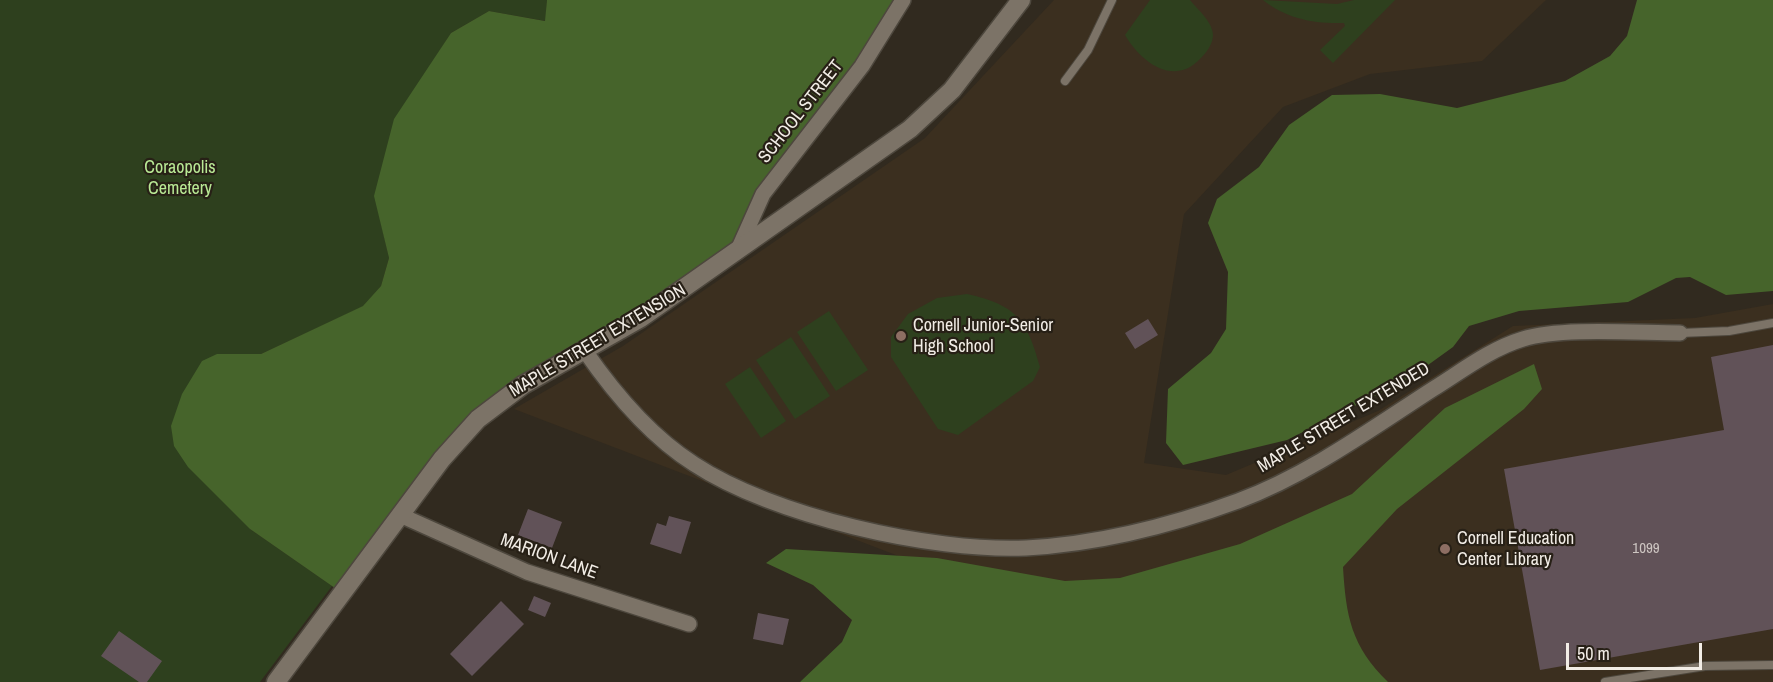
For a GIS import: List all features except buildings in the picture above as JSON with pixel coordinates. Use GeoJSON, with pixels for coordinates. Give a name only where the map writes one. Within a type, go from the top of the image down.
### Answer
{"type":"FeatureCollection","features":[{"type":"Feature","properties":{"kind":"street","name":"SCHOOL STREET"},"geometry":{"type":"LineString","coordinates":[[737,252],[763,194],[862,66],[903,0]]}},
{"type":"Feature","properties":{"kind":"street","name":"MAPLE STREET EXTENSION"},"geometry":{"type":"LineString","coordinates":[[276,682],[442,459],[478,419],[523,385],[641,318],[884,148],[932,111],[968,71],[1021,0]]}},
{"type":"Feature","properties":{"kind":"street","name":"MAPLE STREET EXTENDED"},"geometry":{"type":"LineString","coordinates":[[585,351],[603,377],[632,410],[692,463],[724,482],[841,524],[894,535],[963,545],[1023,548],[1075,544],[1120,536],[1172,523],[1241,500],[1327,456],[1482,358],[1527,338],[1562,334],[1680,333]]}},
{"type":"Feature","properties":{"kind":"street","name":"MARION LANE"},"geometry":{"type":"LineString","coordinates":[[400,515],[527,572],[689,624]]}},
{"type":"Feature","properties":{"kind":"lane"},"geometry":{"type":"LineString","coordinates":[[1065,81],[1088,50],[1112,0]]}},
{"type":"Feature","properties":{"kind":"lane"},"geometry":{"type":"LineString","coordinates":[[1680,333],[1729,332],[1773,323]]}},
{"type":"Feature","properties":{"kind":"lane"},"geometry":{"type":"LineString","coordinates":[[1605,682],[1705,666],[1773,665]]}},
{"type":"Feature","properties":{"kind":"shaded area","name":"Cornell Junior-Senior High School"},"geometry":{"type":"Polygon","coordinates":[[[1054,0],[1546,0],[1482,61],[1370,74],[1283,107],[1184,214],[1144,463],[1226,475],[1378,411],[1513,326],[1695,318],[1773,304],[1773,682],[1228,682],[514,409],[623,346],[925,138],[1054,0]]]}},
{"type":"Feature","properties":{"kind":"green space","name":"Coraopolis Cemetery"},"geometry":{"type":"Polygon","coordinates":[[[0,0],[547,0],[546,21],[489,11],[451,33],[424,76],[375,196],[389,258],[381,286],[364,306],[261,354],[217,354],[250,529],[332,586],[260,682],[0,682],[0,0]]]}},
{"type":"Feature","properties":{"kind":"green space"},"geometry":{"type":"Polygon","coordinates":[[[547,0],[903,0],[778,172],[737,252],[494,405],[342,593],[250,529],[188,467],[174,446],[171,426],[182,394],[202,361],[217,354],[261,354],[363,306],[381,286],[389,258],[374,196],[394,119],[451,33],[489,11],[545,21],[547,0]]]}},
{"type":"Feature","properties":{"kind":"green space"},"geometry":{"type":"Polygon","coordinates":[[[1150,0],[1190,0],[1210,25],[1213,38],[1210,45],[1202,57],[1190,67],[1179,71],[1158,68],[1140,54],[1125,35],[1150,0]]]}},
{"type":"Feature","properties":{"kind":"green space"},"geometry":{"type":"Polygon","coordinates":[[[1263,0],[1337,4],[1354,0],[1395,0],[1333,63],[1320,50],[1345,26],[1344,23],[1301,19],[1282,12],[1263,0]]]}},
{"type":"Feature","properties":{"kind":"green space"},"geometry":{"type":"Polygon","coordinates":[[[1637,0],[1773,0],[1773,291],[1726,295],[1690,277],[1676,278],[1628,302],[1519,311],[1469,326],[1453,347],[1410,378],[1287,440],[1183,465],[1166,443],[1168,389],[1211,353],[1226,329],[1228,272],[1208,223],[1217,199],[1259,167],[1289,125],[1332,95],[1380,94],[1457,108],[1565,81],[1610,56],[1627,36],[1637,0]]]}},
{"type":"Feature","properties":{"kind":"green space"},"geometry":{"type":"Polygon","coordinates":[[[967,294],[997,303],[1017,317],[1030,337],[1040,367],[1033,381],[958,435],[938,429],[891,357],[891,337],[908,314],[937,298],[967,294]]]}},
{"type":"Feature","properties":{"kind":"green space"},"geometry":{"type":"Polygon","coordinates":[[[829,311],[868,370],[836,391],[797,332],[829,311]]]}},
{"type":"Feature","properties":{"kind":"green space"},"geometry":{"type":"Polygon","coordinates":[[[791,337],[830,396],[795,419],[756,360],[791,337]]]}},
{"type":"Feature","properties":{"kind":"green space"},"geometry":{"type":"Polygon","coordinates":[[[1534,364],[1542,389],[1524,409],[1397,509],[1343,567],[1346,601],[1358,643],[1388,682],[800,682],[842,642],[852,620],[813,585],[766,563],[786,549],[937,558],[1065,581],[1120,578],[1240,544],[1352,494],[1445,408],[1534,364]]]}},
{"type":"Feature","properties":{"kind":"green space"},"geometry":{"type":"Polygon","coordinates":[[[750,367],[786,421],[761,438],[725,384],[750,367]]]}},
{"type":"Feature","properties":{"kind":"place","name":"Cornell Junior-Senior High School"},"geometry":{"type":"Point","coordinates":[901,336]}},
{"type":"Feature","properties":{"kind":"place","name":"Cornell Education Center Library"},"geometry":{"type":"Point","coordinates":[1445,549]}}]}
